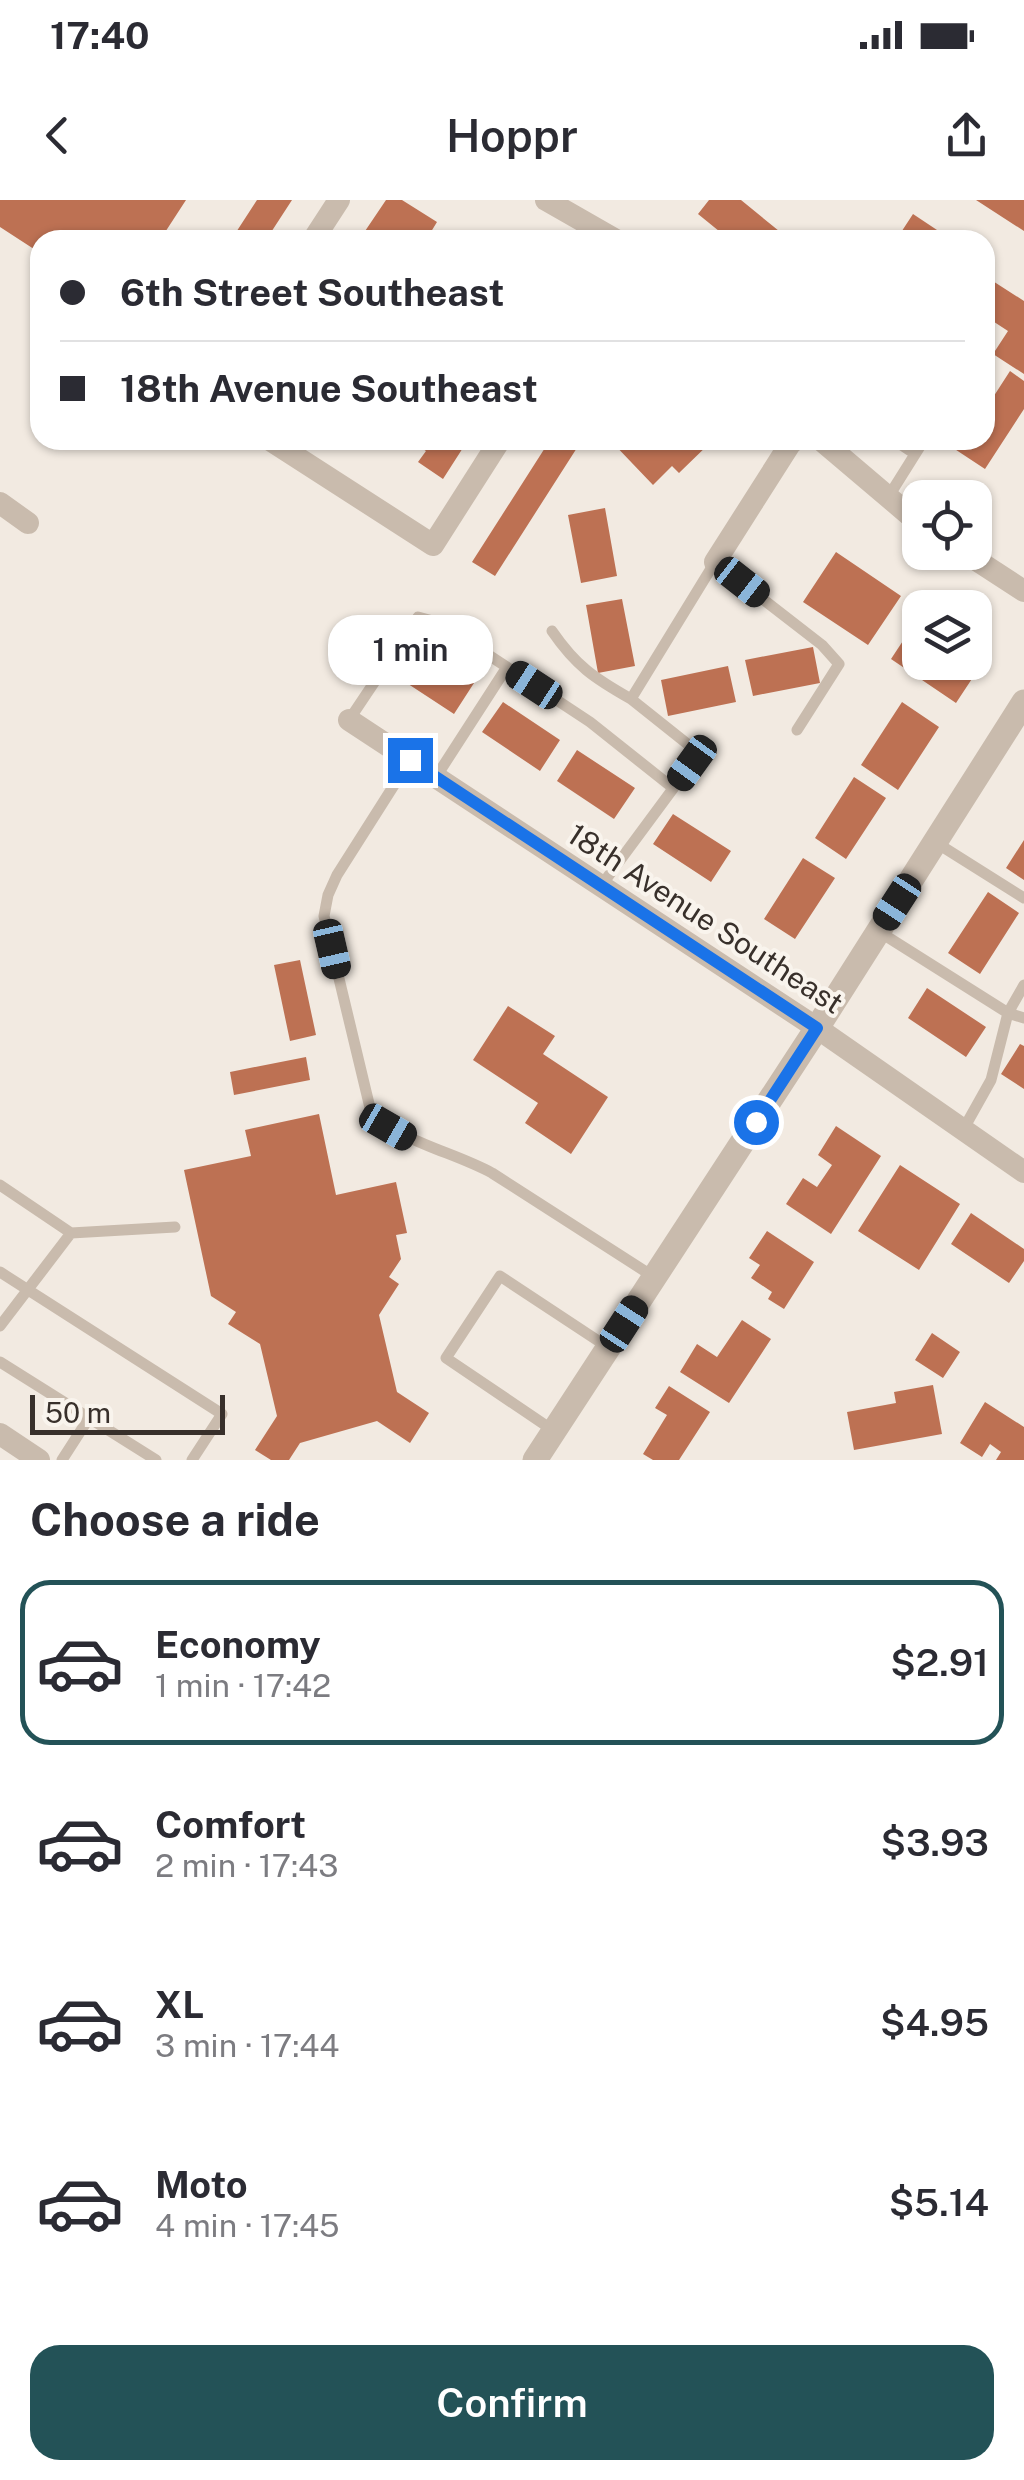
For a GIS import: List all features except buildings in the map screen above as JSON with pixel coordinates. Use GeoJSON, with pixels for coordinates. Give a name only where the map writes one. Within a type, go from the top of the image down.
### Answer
{"type":"FeatureCollection","features":[{"type":"Feature","properties":{"kind":"street"},"geometry":{"type":"LineString","coordinates":[[320,230],[339,200]]}},
{"type":"Feature","properties":{"kind":"street"},"geometry":{"type":"LineString","coordinates":[[546,200],[598,230]]}},
{"type":"Feature","properties":{"kind":"street"},"geometry":{"type":"LineString","coordinates":[[286,450],[433,545],[494,450]]}},
{"type":"Feature","properties":{"kind":"street"},"geometry":{"type":"LineString","coordinates":[[715,562],[786,450]]}},
{"type":"Feature","properties":{"kind":"street"},"geometry":{"type":"LineString","coordinates":[[839,450],[902,510]]}},
{"type":"Feature","properties":{"kind":"street"},"geometry":{"type":"LineString","coordinates":[[0,504],[28,523]]}},
{"type":"Feature","properties":{"kind":"street"},"geometry":{"type":"LineString","coordinates":[[992,570],[1024,591]]}},
{"type":"Feature","properties":{"kind":"street"},"geometry":{"type":"LineString","coordinates":[[535,1460],[1024,702]]}},
{"type":"Feature","properties":{"kind":"street","name":"18th Avenue Southeast"},"geometry":{"type":"LineString","coordinates":[[349,720],[817,1028],[1024,1172]]}},
{"type":"Feature","properties":{"kind":"street"},"geometry":{"type":"LineString","coordinates":[[0,1434],[39,1460]]}},
{"type":"Feature","properties":{"kind":"lane"},"geometry":{"type":"LineString","coordinates":[[909,450],[915,454]]}},
{"type":"Feature","properties":{"kind":"lane"},"geometry":{"type":"LineString","coordinates":[[887,499],[918,450]]}},
{"type":"Feature","properties":{"kind":"lane"},"geometry":{"type":"LineString","coordinates":[[631,699],[715,562],[822,645],[840,664],[797,730]]}},
{"type":"Feature","properties":{"kind":"lane"},"geometry":{"type":"LineString","coordinates":[[349,720],[418,616],[440,623],[590,722],[674,788]]}},
{"type":"Feature","properties":{"kind":"lane"},"geometry":{"type":"LineString","coordinates":[[552,631],[570,658],[587,674],[631,699],[690,746],[692,763],[602,886]]}},
{"type":"Feature","properties":{"kind":"lane"},"geometry":{"type":"LineString","coordinates":[[436,777],[506,666]]}},
{"type":"Feature","properties":{"kind":"lane"},"geometry":{"type":"LineString","coordinates":[[410,760],[337,875],[324,916],[370,1112],[410,1140],[468,1160],[492,1173],[655,1278]]}},
{"type":"Feature","properties":{"kind":"lane"},"geometry":{"type":"LineString","coordinates":[[935,842],[1024,898]]}},
{"type":"Feature","properties":{"kind":"lane"},"geometry":{"type":"LineString","coordinates":[[878,931],[1008,1013],[1024,1018]]}},
{"type":"Feature","properties":{"kind":"lane"},"geometry":{"type":"LineString","coordinates":[[963,1130],[990,1080],[1008,1013],[1024,985]]}},
{"type":"Feature","properties":{"kind":"lane"},"geometry":{"type":"LineString","coordinates":[[0,1186],[71,1233],[174,1227]]}},
{"type":"Feature","properties":{"kind":"lane"},"geometry":{"type":"LineString","coordinates":[[0,1326],[71,1233]]}},
{"type":"Feature","properties":{"kind":"lane"},"geometry":{"type":"LineString","coordinates":[[0,1272],[222,1414],[192,1460]]}},
{"type":"Feature","properties":{"kind":"lane"},"geometry":{"type":"LineString","coordinates":[[554,1431],[446,1358],[500,1276],[609,1348]]}},
{"type":"Feature","properties":{"kind":"lane"},"geometry":{"type":"LineString","coordinates":[[0,1362],[156,1460]]}},
{"type":"Feature","properties":{"kind":"lane"},"geometry":{"type":"LineString","coordinates":[[62,1460],[88,1418]]}},
{"type":"Feature","properties":{"kind":"route"},"geometry":{"type":"LineString","coordinates":[[410,760],[817,1028],[756,1122]]}}]}
